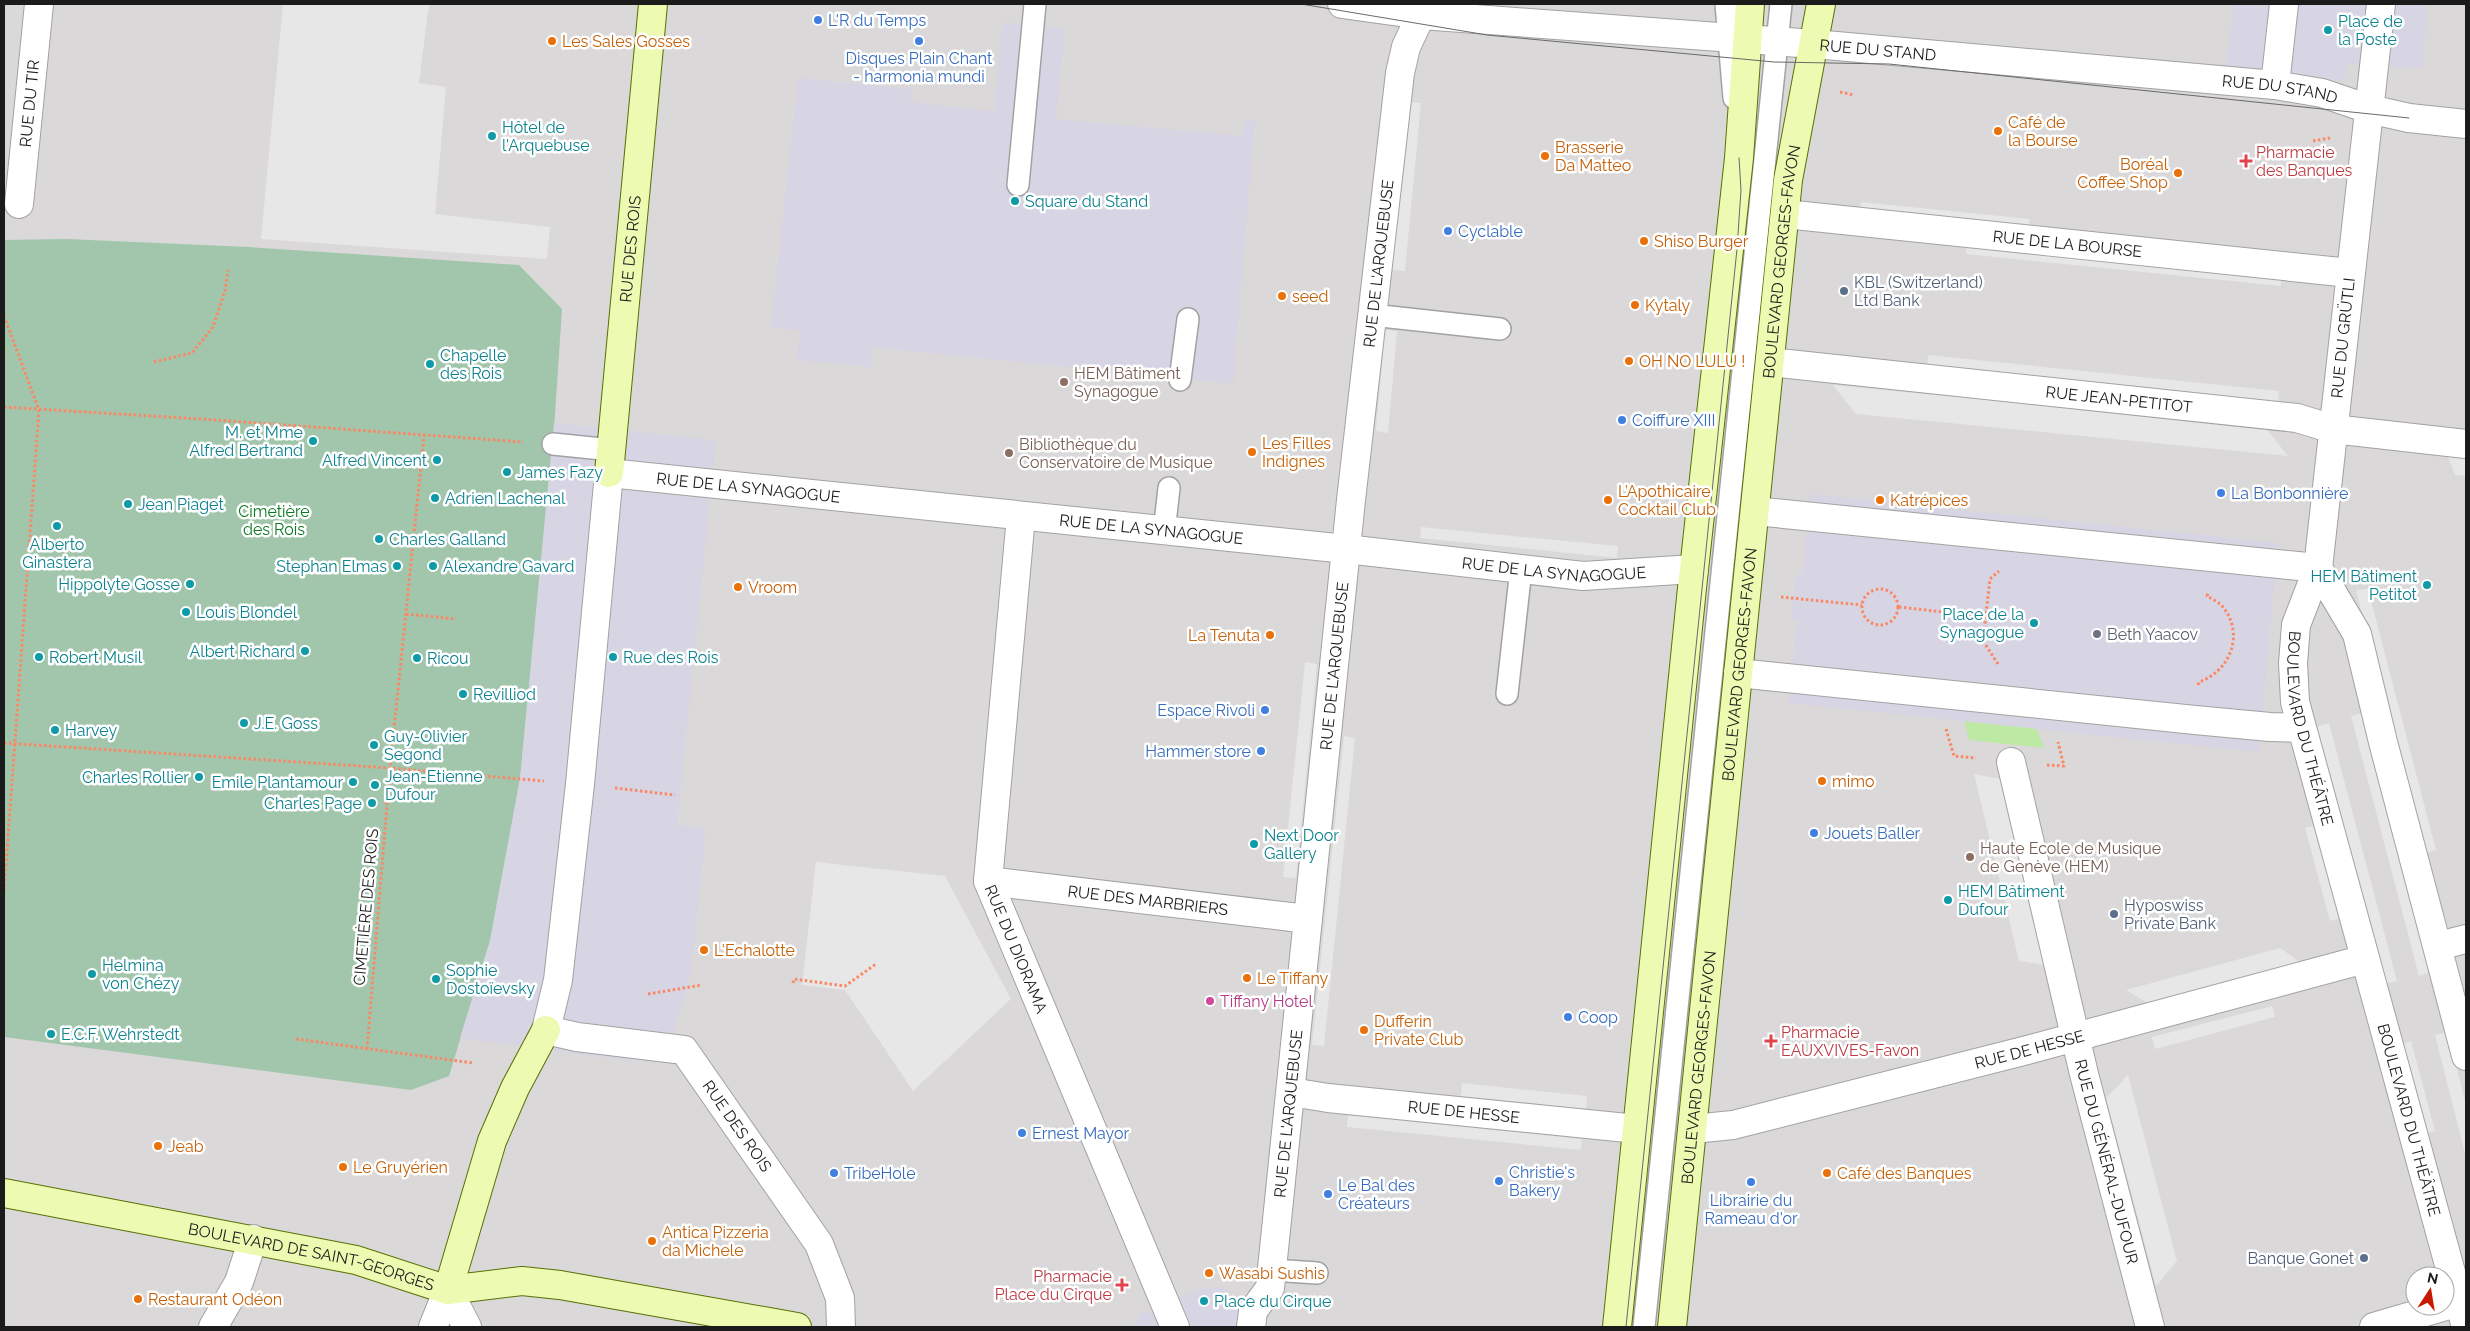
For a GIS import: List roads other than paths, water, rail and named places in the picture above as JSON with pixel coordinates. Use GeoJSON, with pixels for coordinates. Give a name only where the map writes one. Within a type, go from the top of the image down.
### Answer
{"type":"FeatureCollection","features":[{"type":"Feature","properties":{"kind":"main road","name":"RUE DES ROIS"},"geometry":{"type":"LineString","coordinates":[[611,462],[653,4]]}},
{"type":"Feature","properties":{"kind":"main road"},"geometry":{"type":"LineString","coordinates":[[1617,1327],[1694,569],[1739,158],[1738,39],[1750,4]]}},
{"type":"Feature","properties":{"kind":"main road","name":"BOULEVARD GEORGES-FAVON"},"geometry":{"type":"LineString","coordinates":[[1672,1327],[1788,180],[1821,4]]}},
{"type":"Feature","properties":{"kind":"main road","name":"RUE DES ROIS"},"geometry":{"type":"LineString","coordinates":[[448,1290],[492,1141],[515,1088],[546,1030]]}},
{"type":"Feature","properties":{"kind":"main road","name":"BOULEVARD DE SAINT-GEORGES"},"geometry":{"type":"LineString","coordinates":[[4,1193],[356,1260],[448,1290],[522,1281],[560,1285],[797,1327]]}},
{"type":"Feature","properties":{"kind":"street","name":"RUE DU TIR"},"geometry":{"type":"LineString","coordinates":[[19,204],[39,4]]}},
{"type":"Feature","properties":{"kind":"street","name":"RUE DU STAND"},"geometry":{"type":"LineString","coordinates":[[1342,4],[1421,9],[1738,39],[1814,44],[2275,85],[2322,93],[2369,109],[2409,118],[2466,124]]}},
{"type":"Feature","properties":{"kind":"street"},"geometry":{"type":"LineString","coordinates":[[2275,85],[2284,4]]}},
{"type":"Feature","properties":{"kind":"street"},"geometry":{"type":"LineString","coordinates":[[2369,109],[2381,4]]}},
{"type":"Feature","properties":{"kind":"street","name":"RUE DE L'ARQUEBUSE"},"geometry":{"type":"LineString","coordinates":[[1251,1327],[1254,1311],[1271,1279],[1346,549],[1400,73],[1406,47],[1421,9]]}},
{"type":"Feature","properties":{"kind":"street","name":"RUE DU GRÜTLI"},"geometry":{"type":"LineString","coordinates":[[2318,568],[2369,109]]}},
{"type":"Feature","properties":{"kind":"street","name":"RUE DE LA BOURSE"},"geometry":{"type":"LineString","coordinates":[[1785,214],[2350,272]]}},
{"type":"Feature","properties":{"kind":"street","name":"RUE JEAN-PETITOT"},"geometry":{"type":"LineString","coordinates":[[1770,362],[2297,418],[2333,429],[2466,444]]}},
{"type":"Feature","properties":{"kind":"street","name":"RUE DE LA SYNAGOGUE"},"geometry":{"type":"LineString","coordinates":[[611,462],[1021,516],[1346,549],[1583,576],[1694,569]]}},
{"type":"Feature","properties":{"kind":"street","name":"RUE DES ROIS"},"geometry":{"type":"LineString","coordinates":[[611,462],[580,784],[560,960],[546,1030],[577,1037],[684,1050],[820,1244],[840,1298],[841,1327]]}},
{"type":"Feature","properties":{"kind":"street"},"geometry":{"type":"LineString","coordinates":[[1755,511],[2318,568],[2357,634],[2383,742],[2466,1056]]}},
{"type":"Feature","properties":{"kind":"street","name":"RUE DU DIORAMA"},"geometry":{"type":"LineString","coordinates":[[1021,516],[988,881],[1175,1327]]}},
{"type":"Feature","properties":{"kind":"street","name":"BOULEVARD DU THÉÂTRE"},"geometry":{"type":"LineString","coordinates":[[2318,568],[2296,625],[2293,673],[2295,702],[2365,960],[2464,1310]]}},
{"type":"Feature","properties":{"kind":"street"},"geometry":{"type":"LineString","coordinates":[[1738,673],[2270,728],[2301,728]]}},
{"type":"Feature","properties":{"kind":"street","name":"RUE DU GÉNÉRAL-DUFOUR"},"geometry":{"type":"LineString","coordinates":[[2011,762],[2076,1037],[2150,1327]]}},
{"type":"Feature","properties":{"kind":"street","name":"RUE DES MARBRIERS"},"geometry":{"type":"LineString","coordinates":[[988,881],[1308,919]]}},
{"type":"Feature","properties":{"kind":"street"},"geometry":{"type":"LineString","coordinates":[[2438,946],[2466,939]]}},
{"type":"Feature","properties":{"kind":"street","name":"RUE DE HESSE"},"geometry":{"type":"LineString","coordinates":[[1693,1130],[1733,1125],[2365,960]]}},
{"type":"Feature","properties":{"kind":"street","name":"RUE DE HESSE"},"geometry":{"type":"LineString","coordinates":[[1291,1092],[1328,1098],[1637,1129]]}},
{"type":"Feature","properties":{"kind":"street"},"geometry":{"type":"LineString","coordinates":[[213,1327],[240,1282],[252,1239]]}},
{"type":"Feature","properties":{"kind":"street"},"geometry":{"type":"LineString","coordinates":[[433,1327],[448,1290]]}},
{"type":"Feature","properties":{"kind":"street"},"geometry":{"type":"LineString","coordinates":[[448,1290],[467,1327]]}},
{"type":"Feature","properties":{"kind":"street"},"geometry":{"type":"LineString","coordinates":[[2374,1327],[2464,1310]]}},
{"type":"Feature","properties":{"kind":"lane"},"geometry":{"type":"LineString","coordinates":[[1018,185],[1035,4]]}},
{"type":"Feature","properties":{"kind":"lane"},"geometry":{"type":"LineString","coordinates":[[1726,4],[1738,39]]}},
{"type":"Feature","properties":{"kind":"lane"},"geometry":{"type":"LineString","coordinates":[[1644,1327],[1782,4]]}},
{"type":"Feature","properties":{"kind":"lane"},"geometry":{"type":"LineString","coordinates":[[1372,315],[1500,329]]}},
{"type":"Feature","properties":{"kind":"lane"},"geometry":{"type":"LineString","coordinates":[[1180,380],[1188,319]]}},
{"type":"Feature","properties":{"kind":"lane"},"geometry":{"type":"LineString","coordinates":[[553,444],[611,462]]}},
{"type":"Feature","properties":{"kind":"lane"},"geometry":{"type":"LineString","coordinates":[[1164,532],[1169,488]]}},
{"type":"Feature","properties":{"kind":"lane"},"geometry":{"type":"LineString","coordinates":[[1508,694],[1522,569]]}},
{"type":"Feature","properties":{"kind":"lane"},"geometry":{"type":"LineString","coordinates":[[1271,1279],[1317,1273]]}},
{"type":"Feature","properties":{"kind":"tram line"},"geometry":{"type":"LineString","coordinates":[[1301,4],[1487,35],[1774,62],[1889,64],[2409,118]]}},
{"type":"Feature","properties":{"kind":"tram line"},"geometry":{"type":"LineString","coordinates":[[1626,1327],[1737,249],[1741,190],[1739,158]]}},
{"type":"Feature","properties":{"kind":"place","name":"L'R du Temps"},"geometry":{"type":"Point","coordinates":[818,20]}},
{"type":"Feature","properties":{"kind":"place","name":"Place de la Poste"},"geometry":{"type":"Point","coordinates":[2328,30]}},
{"type":"Feature","properties":{"kind":"place","name":"Les Sales Gosses"},"geometry":{"type":"Point","coordinates":[552,41]}},
{"type":"Feature","properties":{"kind":"place","name":"Disques Plain Chant - harmonia mundi"},"geometry":{"type":"Point","coordinates":[919,41]}},
{"type":"Feature","properties":{"kind":"place","name":"Café de la Bourse"},"geometry":{"type":"Point","coordinates":[1998,131]}},
{"type":"Feature","properties":{"kind":"place","name":"Hôtel de l'Arquebuse"},"geometry":{"type":"Point","coordinates":[492,136]}},
{"type":"Feature","properties":{"kind":"place","name":"Brasserie Da Matteo"},"geometry":{"type":"Point","coordinates":[1545,156]}},
{"type":"Feature","properties":{"kind":"place","name":"Pharmacie des Banques"},"geometry":{"type":"Point","coordinates":[2246,161]}},
{"type":"Feature","properties":{"kind":"place","name":"Boréal Coffee Shop"},"geometry":{"type":"Point","coordinates":[2178,173]}},
{"type":"Feature","properties":{"kind":"place","name":"Square du Stand"},"geometry":{"type":"Point","coordinates":[1015,201]}},
{"type":"Feature","properties":{"kind":"place","name":"Cyclable"},"geometry":{"type":"Point","coordinates":[1448,231]}},
{"type":"Feature","properties":{"kind":"place","name":"Shiso Burger"},"geometry":{"type":"Point","coordinates":[1644,241]}},
{"type":"Feature","properties":{"kind":"place","name":"KBL (Switzerland) Ltd Bank"},"geometry":{"type":"Point","coordinates":[1844,291]}},
{"type":"Feature","properties":{"kind":"place","name":"seed"},"geometry":{"type":"Point","coordinates":[1282,296]}},
{"type":"Feature","properties":{"kind":"place","name":"Kytaly"},"geometry":{"type":"Point","coordinates":[1635,305]}},
{"type":"Feature","properties":{"kind":"place","name":"OH NO LULU !"},"geometry":{"type":"Point","coordinates":[1629,361]}},
{"type":"Feature","properties":{"kind":"place","name":"Chapelle des Rois"},"geometry":{"type":"Point","coordinates":[430,364]}},
{"type":"Feature","properties":{"kind":"place","name":"HEM Bâtiment Synagogue"},"geometry":{"type":"Point","coordinates":[1064,382]}},
{"type":"Feature","properties":{"kind":"place","name":"Coiffure XIII"},"geometry":{"type":"Point","coordinates":[1622,420]}},
{"type":"Feature","properties":{"kind":"place","name":"M. et Mme Alfred Bertrand"},"geometry":{"type":"Point","coordinates":[313,441]}},
{"type":"Feature","properties":{"kind":"place","name":"Les Filles Indignes"},"geometry":{"type":"Point","coordinates":[1252,452]}},
{"type":"Feature","properties":{"kind":"place","name":"Bibliothèque du Conservatoire de Musique"},"geometry":{"type":"Point","coordinates":[1009,453]}},
{"type":"Feature","properties":{"kind":"place","name":"Alfred Vincent"},"geometry":{"type":"Point","coordinates":[437,460]}},
{"type":"Feature","properties":{"kind":"place","name":"James Fazy"},"geometry":{"type":"Point","coordinates":[507,472]}},
{"type":"Feature","properties":{"kind":"place","name":"La Bonbonnière"},"geometry":{"type":"Point","coordinates":[2221,493]}},
{"type":"Feature","properties":{"kind":"place","name":"Adrien Lachenal"},"geometry":{"type":"Point","coordinates":[435,498]}},
{"type":"Feature","properties":{"kind":"place","name":"L’Apothicaire Cocktail Club"},"geometry":{"type":"Point","coordinates":[1608,500]}},
{"type":"Feature","properties":{"kind":"place","name":"Katrépices"},"geometry":{"type":"Point","coordinates":[1880,500]}},
{"type":"Feature","properties":{"kind":"place","name":"Jean Piaget"},"geometry":{"type":"Point","coordinates":[128,504]}},
{"type":"Feature","properties":{"kind":"place","name":"Alberto Ginastera"},"geometry":{"type":"Point","coordinates":[57,526]}},
{"type":"Feature","properties":{"kind":"place","name":"Charles Galland"},"geometry":{"type":"Point","coordinates":[379,539]}},
{"type":"Feature","properties":{"kind":"place","name":"Stephan Elmas"},"geometry":{"type":"Point","coordinates":[397,566]}},
{"type":"Feature","properties":{"kind":"place","name":"Alexandre Gavard"},"geometry":{"type":"Point","coordinates":[433,566]}},
{"type":"Feature","properties":{"kind":"place","name":"Hippolyte Gosse"},"geometry":{"type":"Point","coordinates":[190,584]}},
{"type":"Feature","properties":{"kind":"place","name":"HEM Bâtiment Petitot"},"geometry":{"type":"Point","coordinates":[2427,585]}},
{"type":"Feature","properties":{"kind":"place","name":"Vroom"},"geometry":{"type":"Point","coordinates":[738,587]}},
{"type":"Feature","properties":{"kind":"place","name":"Louis Blondel"},"geometry":{"type":"Point","coordinates":[186,612]}},
{"type":"Feature","properties":{"kind":"place","name":"Place de la Synagogue"},"geometry":{"type":"Point","coordinates":[2034,623]}},
{"type":"Feature","properties":{"kind":"place","name":"Beth Yaacov"},"geometry":{"type":"Point","coordinates":[2097,634]}},
{"type":"Feature","properties":{"kind":"place","name":"La Tenuta"},"geometry":{"type":"Point","coordinates":[1270,635]}},
{"type":"Feature","properties":{"kind":"place","name":"Albert Richard"},"geometry":{"type":"Point","coordinates":[305,651]}},
{"type":"Feature","properties":{"kind":"place","name":"Robert Musil"},"geometry":{"type":"Point","coordinates":[39,657]}},
{"type":"Feature","properties":{"kind":"place","name":"Rue des Rois"},"geometry":{"type":"Point","coordinates":[613,657]}},
{"type":"Feature","properties":{"kind":"place","name":"Ricou"},"geometry":{"type":"Point","coordinates":[417,658]}},
{"type":"Feature","properties":{"kind":"place","name":"Revilliod"},"geometry":{"type":"Point","coordinates":[463,694]}},
{"type":"Feature","properties":{"kind":"place","name":"Espace Rivoli"},"geometry":{"type":"Point","coordinates":[1265,710]}},
{"type":"Feature","properties":{"kind":"place","name":"J.E. Goss"},"geometry":{"type":"Point","coordinates":[244,723]}},
{"type":"Feature","properties":{"kind":"place","name":"Harvey"},"geometry":{"type":"Point","coordinates":[55,730]}},
{"type":"Feature","properties":{"kind":"place","name":"Guy-Olivier Segond"},"geometry":{"type":"Point","coordinates":[374,745]}},
{"type":"Feature","properties":{"kind":"place","name":"Hammer store"},"geometry":{"type":"Point","coordinates":[1261,751]}},
{"type":"Feature","properties":{"kind":"place","name":"Charles Rollier"},"geometry":{"type":"Point","coordinates":[199,777]}},
{"type":"Feature","properties":{"kind":"place","name":"mimo"},"geometry":{"type":"Point","coordinates":[1822,781]}},
{"type":"Feature","properties":{"kind":"place","name":"Emile Plantamour"},"geometry":{"type":"Point","coordinates":[353,782]}},
{"type":"Feature","properties":{"kind":"place","name":"Jean-Etienne Dufour"},"geometry":{"type":"Point","coordinates":[375,785]}},
{"type":"Feature","properties":{"kind":"place","name":"Charles Page"},"geometry":{"type":"Point","coordinates":[372,803]}},
{"type":"Feature","properties":{"kind":"place","name":"Jouets Baller"},"geometry":{"type":"Point","coordinates":[1814,833]}},
{"type":"Feature","properties":{"kind":"place","name":"Next Door Gallery"},"geometry":{"type":"Point","coordinates":[1254,844]}},
{"type":"Feature","properties":{"kind":"place","name":"Haute Ecole de Musique de Genève (HEM)"},"geometry":{"type":"Point","coordinates":[1970,857]}},
{"type":"Feature","properties":{"kind":"place","name":"HEM Bâtiment Dufour"},"geometry":{"type":"Point","coordinates":[1948,900]}},
{"type":"Feature","properties":{"kind":"place","name":"Hyposwiss Private Bank"},"geometry":{"type":"Point","coordinates":[2114,914]}},
{"type":"Feature","properties":{"kind":"place","name":"L'Echalotte"},"geometry":{"type":"Point","coordinates":[704,950]}},
{"type":"Feature","properties":{"kind":"place","name":"Helmina von Chézy"},"geometry":{"type":"Point","coordinates":[92,974]}},
{"type":"Feature","properties":{"kind":"place","name":"Le Tiffany"},"geometry":{"type":"Point","coordinates":[1247,978]}},
{"type":"Feature","properties":{"kind":"place","name":"Sophie Dostoïevsky"},"geometry":{"type":"Point","coordinates":[436,979]}},
{"type":"Feature","properties":{"kind":"place","name":"Tiffany Hotel"},"geometry":{"type":"Point","coordinates":[1210,1001]}},
{"type":"Feature","properties":{"kind":"place","name":"Coop"},"geometry":{"type":"Point","coordinates":[1568,1017]}},
{"type":"Feature","properties":{"kind":"place","name":"Dufferin Private Club"},"geometry":{"type":"Point","coordinates":[1364,1030]}},
{"type":"Feature","properties":{"kind":"place","name":"E.C.F. Wehrstedt"},"geometry":{"type":"Point","coordinates":[51,1034]}},
{"type":"Feature","properties":{"kind":"place","name":"Pharmacie EAUXVIVES-Favon"},"geometry":{"type":"Point","coordinates":[1771,1041]}},
{"type":"Feature","properties":{"kind":"place","name":"Ernest Mayor"},"geometry":{"type":"Point","coordinates":[1022,1133]}},
{"type":"Feature","properties":{"kind":"place","name":"Jeab"},"geometry":{"type":"Point","coordinates":[158,1146]}},
{"type":"Feature","properties":{"kind":"place","name":"Le Gruyérien"},"geometry":{"type":"Point","coordinates":[343,1167]}},
{"type":"Feature","properties":{"kind":"place","name":"TribeHole"},"geometry":{"type":"Point","coordinates":[834,1173]}},
{"type":"Feature","properties":{"kind":"place","name":"Café des Banques"},"geometry":{"type":"Point","coordinates":[1827,1173]}},
{"type":"Feature","properties":{"kind":"place","name":"Christie's Bakery"},"geometry":{"type":"Point","coordinates":[1499,1181]}},
{"type":"Feature","properties":{"kind":"place","name":"Librairie du Rameau d'or"},"geometry":{"type":"Point","coordinates":[1751,1182]}},
{"type":"Feature","properties":{"kind":"place","name":"Le Bal des Créateurs"},"geometry":{"type":"Point","coordinates":[1328,1194]}},
{"type":"Feature","properties":{"kind":"place","name":"Antica Pizzeria da Michele"},"geometry":{"type":"Point","coordinates":[652,1241]}},
{"type":"Feature","properties":{"kind":"place","name":"Banque Gonet"},"geometry":{"type":"Point","coordinates":[2364,1258]}},
{"type":"Feature","properties":{"kind":"place","name":"Wasabi Sushis"},"geometry":{"type":"Point","coordinates":[1209,1273]}},
{"type":"Feature","properties":{"kind":"place","name":"Pharmacie Place du Cirque"},"geometry":{"type":"Point","coordinates":[1122,1285]}},
{"type":"Feature","properties":{"kind":"place","name":"Restaurant Odéon"},"geometry":{"type":"Point","coordinates":[138,1299]}},
{"type":"Feature","properties":{"kind":"place","name":"Place du Cirque"},"geometry":{"type":"Point","coordinates":[1204,1301]}},
{"type":"Feature","properties":{"kind":"park label","name":"Cimetière des Rois"},"geometry":{"type":"Point","coordinates":[274,520]}}]}
